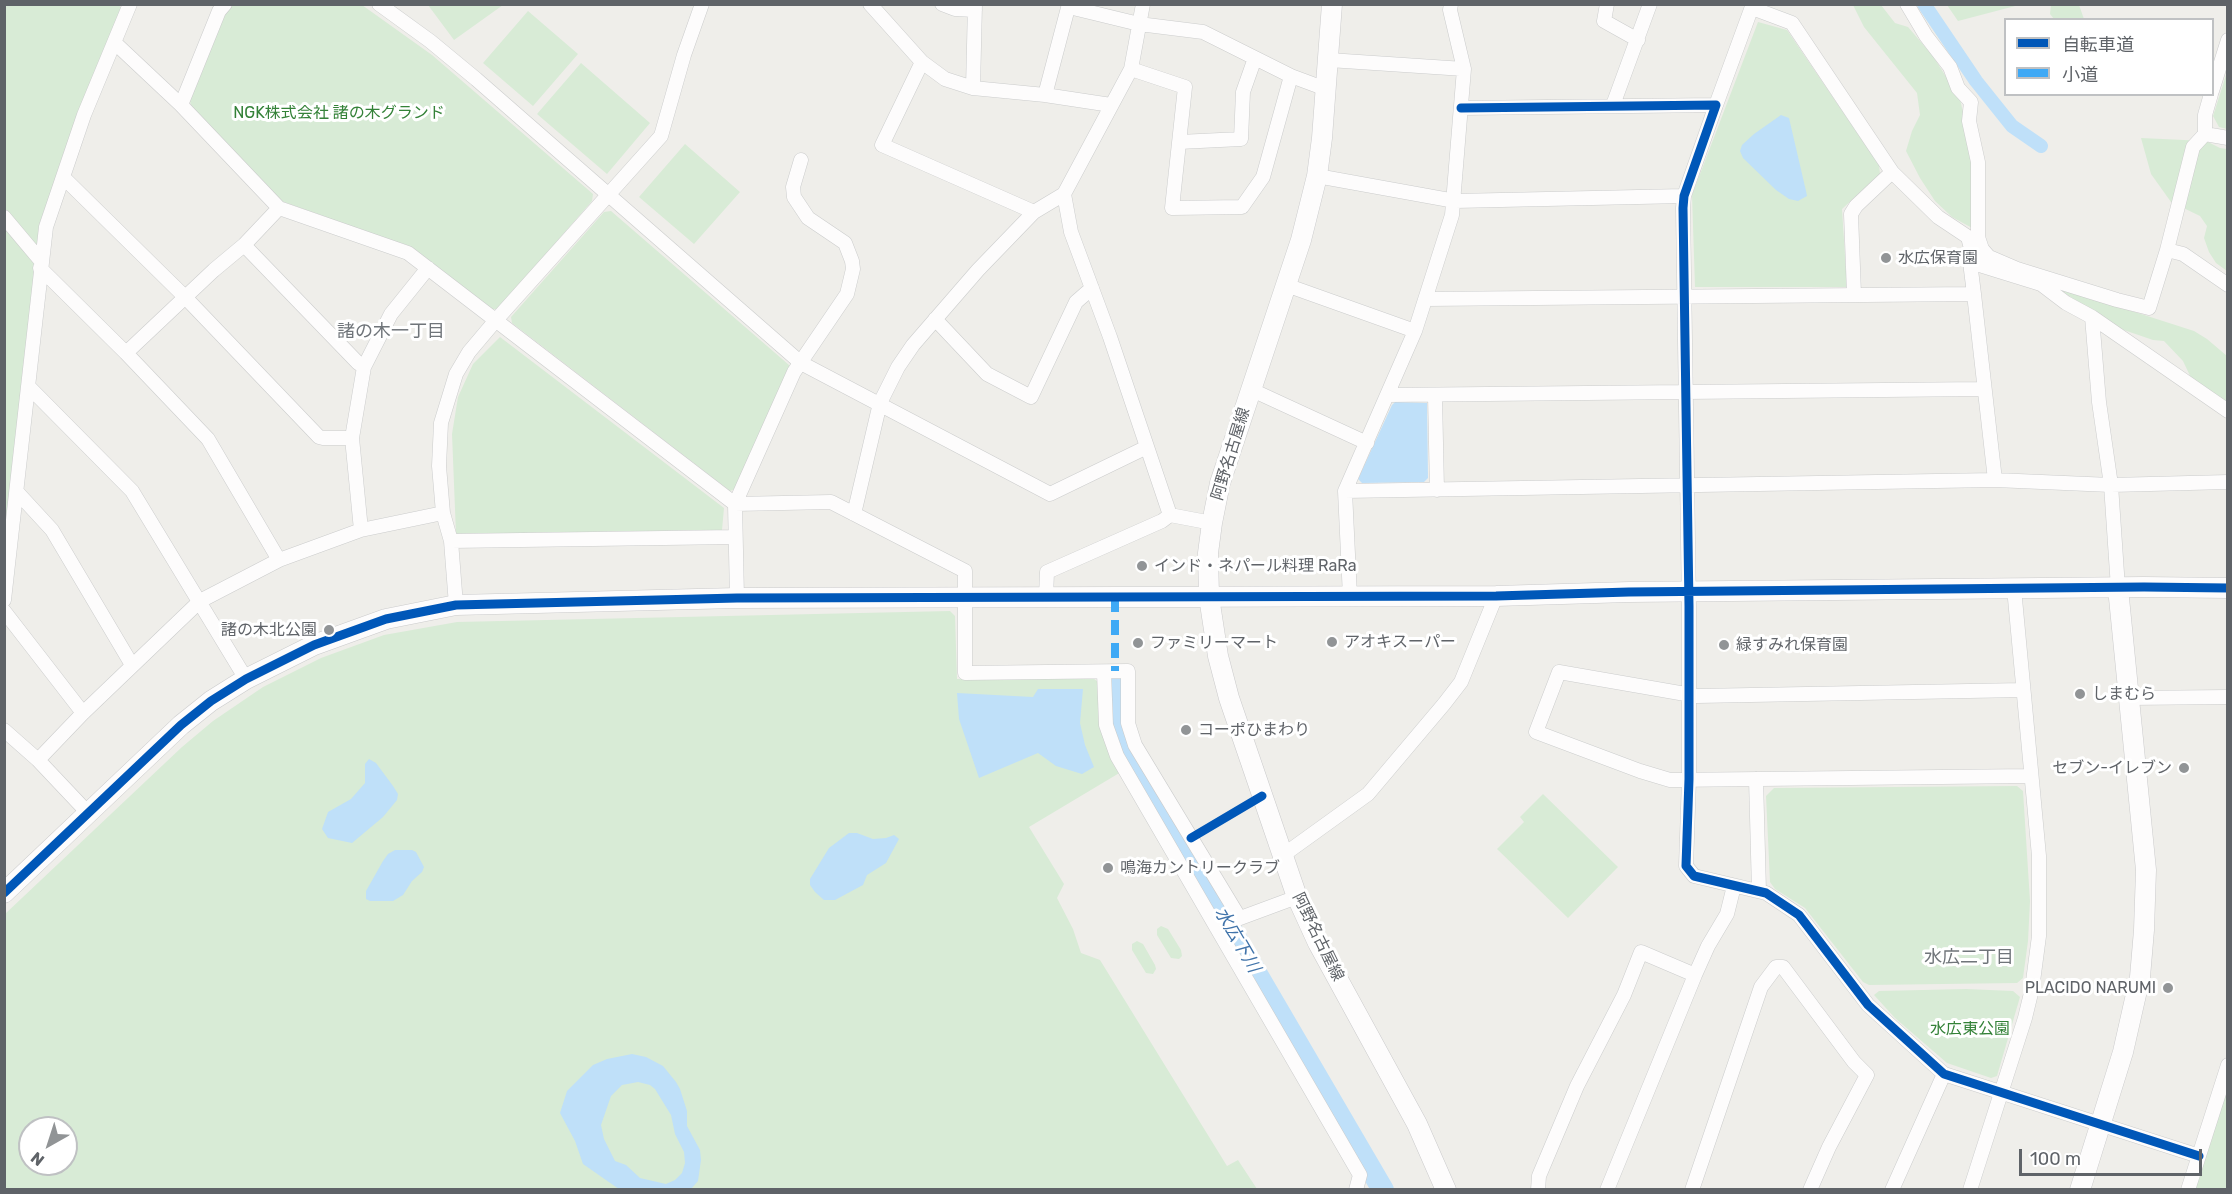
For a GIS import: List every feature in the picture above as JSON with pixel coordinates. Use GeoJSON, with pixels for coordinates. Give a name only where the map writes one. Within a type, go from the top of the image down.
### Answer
{"type":"FeatureCollection","features":[{"type":"Feature","properties":{"kind":"street"},"geometry":{"type":"LineString","coordinates":[[4,600],[46,227],[84,115],[130,4]]}},
{"type":"Feature","properties":{"kind":"street"},"geometry":{"type":"LineString","coordinates":[[181,105],[219,11],[225,4]]}},
{"type":"Feature","properties":{"kind":"street"},"geometry":{"type":"LineString","coordinates":[[379,4],[430,41],[801,363],[1050,494],[1148,447]]}},
{"type":"Feature","properties":{"kind":"street"},"geometry":{"type":"LineString","coordinates":[[456,605],[451,541],[443,513],[438,466],[441,423],[456,374],[469,352],[496,320],[661,136],[684,55],[702,4]]}},
{"type":"Feature","properties":{"kind":"street"},"geometry":{"type":"LineString","coordinates":[[870,4],[922,62],[945,79],[973,88],[1045,94],[1111,105]]}},
{"type":"Feature","properties":{"kind":"street"},"geometry":{"type":"LineString","coordinates":[[942,4],[956,9],[975,7],[973,88]]}},
{"type":"Feature","properties":{"kind":"street"},"geometry":{"type":"LineString","coordinates":[[854,514],[880,403],[913,345],[978,270],[1034,212],[1064,194],[1131,69],[1143,4]]}},
{"type":"Feature","properties":{"kind":"street","name":"阿野名古屋線"},"geometry":{"type":"LineString","coordinates":[[1332,4],[1329,60],[1317,176],[1301,240],[1220,483],[1208,553],[1209,597],[1218,656],[1229,698],[1297,897],[1323,952],[1417,1124],[1446,1190]]}},
{"type":"Feature","properties":{"kind":"street"},"geometry":{"type":"LineString","coordinates":[[1350,597],[1345,490],[1415,331],[1455,201],[1464,69],[1450,10],[1451,4]]}},
{"type":"Feature","properties":{"kind":"street"},"geometry":{"type":"LineString","coordinates":[[1607,4],[1604,21],[1638,40]]}},
{"type":"Feature","properties":{"kind":"street"},"geometry":{"type":"LineString","coordinates":[[1613,105],[1650,4]]}},
{"type":"Feature","properties":{"kind":"street"},"geometry":{"type":"LineString","coordinates":[[1907,4],[1926,36],[1950,67],[1958,88],[1971,102],[1969,121],[1978,162],[1978,237],[1982,249],[1989,257],[2017,269],[2117,300],[2149,308],[2168,250],[2193,147],[2205,134],[2205,115],[2211,96]]}},
{"type":"Feature","properties":{"kind":"street"},"geometry":{"type":"LineString","coordinates":[[1045,94],[1069,6],[1139,24],[1203,32],[1291,76],[1326,89]]}},
{"type":"Feature","properties":{"kind":"street"},"geometry":{"type":"LineString","coordinates":[[1975,264],[1968,237],[1938,217],[1892,172],[1792,23],[1752,6],[1684,196],[1689,779],[1686,866],[1694,876],[1766,894],[1799,915],[1868,1005],[1944,1074],[2199,1156]]}},
{"type":"Feature","properties":{"kind":"street"},"geometry":{"type":"LineString","coordinates":[[2214,86],[2228,40]]}},
{"type":"Feature","properties":{"kind":"street"},"geometry":{"type":"LineString","coordinates":[[115,43],[181,105],[279,208],[408,253],[735,504],[831,502],[965,572],[965,673],[1128,671],[1128,723],[1135,745],[1237,918]]}},
{"type":"Feature","properties":{"kind":"street"},"geometry":{"type":"LineString","coordinates":[[1179,142],[1241,139],[1243,92],[1255,58]]}},
{"type":"Feature","properties":{"kind":"street"},"geometry":{"type":"LineString","coordinates":[[1329,60],[1464,69]]}},
{"type":"Feature","properties":{"kind":"street"},"geometry":{"type":"LineString","coordinates":[[922,62],[882,145],[1034,212]]}},
{"type":"Feature","properties":{"kind":"street"},"geometry":{"type":"LineString","coordinates":[[1131,69],[1185,87],[1172,208],[1242,207],[1263,177],[1291,76]]}},
{"type":"Feature","properties":{"kind":"street"},"geometry":{"type":"LineString","coordinates":[[1461,108],[1716,105]]}},
{"type":"Feature","properties":{"kind":"street"},"geometry":{"type":"LineString","coordinates":[[2205,134],[2228,138]]}},
{"type":"Feature","properties":{"kind":"street"},"geometry":{"type":"LineString","coordinates":[[737,598],[735,504],[794,372],[848,294],[853,269],[845,243],[808,218],[794,197],[793,187],[801,160]]}},
{"type":"Feature","properties":{"kind":"street"},"geometry":{"type":"LineString","coordinates":[[1854,294],[1851,214],[1856,206],[1892,172]]}},
{"type":"Feature","properties":{"kind":"street"},"geometry":{"type":"LineString","coordinates":[[1317,176],[1455,201],[1684,196]]}},
{"type":"Feature","properties":{"kind":"street"},"geometry":{"type":"LineString","coordinates":[[63,177],[185,297],[318,436],[352,438]]}},
{"type":"Feature","properties":{"kind":"street"},"geometry":{"type":"LineString","coordinates":[[1064,194],[1071,231],[1170,515]]}},
{"type":"Feature","properties":{"kind":"street"},"geometry":{"type":"LineString","coordinates":[[126,353],[244,245],[279,208]]}},
{"type":"Feature","properties":{"kind":"street"},"geometry":{"type":"LineString","coordinates":[[4,217],[41,264],[208,439],[279,560]]}},
{"type":"Feature","properties":{"kind":"street"},"geometry":{"type":"LineString","coordinates":[[244,245],[364,367]]}},
{"type":"Feature","properties":{"kind":"street"},"geometry":{"type":"LineString","coordinates":[[2168,250],[2183,254],[2228,285]]}},
{"type":"Feature","properties":{"kind":"street"},"geometry":{"type":"LineString","coordinates":[[1995,480],[1970,262],[2041,285],[2066,303],[2092,317],[2228,411]]}},
{"type":"Feature","properties":{"kind":"street"},"geometry":{"type":"LineString","coordinates":[[362,530],[352,438],[364,367],[391,314],[428,268]]}},
{"type":"Feature","properties":{"kind":"street"},"geometry":{"type":"LineString","coordinates":[[1286,285],[1415,331]]}},
{"type":"Feature","properties":{"kind":"street"},"geometry":{"type":"LineString","coordinates":[[935,320],[987,374],[1031,397],[1076,302],[1092,288]]}},
{"type":"Feature","properties":{"kind":"street"},"geometry":{"type":"LineString","coordinates":[[1426,300],[1974,294]]}},
{"type":"Feature","properties":{"kind":"street"},"geometry":{"type":"LineString","coordinates":[[2080,1190],[2123,1052],[2133,1011],[2140,977],[2146,870],[2118,588],[2111,485],[2099,402],[2092,317]]}},
{"type":"Feature","properties":{"kind":"street"},"geometry":{"type":"LineString","coordinates":[[28,386],[132,491],[246,679]]}},
{"type":"Feature","properties":{"kind":"street"},"geometry":{"type":"LineString","coordinates":[[1388,395],[1983,389]]}},
{"type":"Feature","properties":{"kind":"street"},"geometry":{"type":"LineString","coordinates":[[1252,390],[1367,443]]}},
{"type":"Feature","properties":{"kind":"street"},"geometry":{"type":"LineString","coordinates":[[1435,396],[1437,490]]}},
{"type":"Feature","properties":{"kind":"street"},"geometry":{"type":"LineString","coordinates":[[1345,490],[1995,480],[2111,485],[2228,482]]}},
{"type":"Feature","properties":{"kind":"street"},"geometry":{"type":"LineString","coordinates":[[16,492],[52,530],[132,665]]}},
{"type":"Feature","properties":{"kind":"street"},"geometry":{"type":"LineString","coordinates":[[38,760],[83,713],[200,601],[279,560],[362,530],[443,513]]}},
{"type":"Feature","properties":{"kind":"street"},"geometry":{"type":"LineString","coordinates":[[1046,597],[1047,572],[1162,521],[1170,515],[1212,523]]}},
{"type":"Feature","properties":{"kind":"street"},"geometry":{"type":"LineString","coordinates":[[451,541],[735,537]]}},
{"type":"Feature","properties":{"kind":"street"},"geometry":{"type":"LineString","coordinates":[[1970,1190],[2032,989],[2039,936],[2039,856],[2014,588]]}},
{"type":"Feature","properties":{"kind":"street"},"geometry":{"type":"LineString","coordinates":[[4,893],[181,725],[211,701],[246,679],[314,645],[386,620],[456,605],[737,598],[1350,597],[2014,588],[2228,588]]}},
{"type":"Feature","properties":{"kind":"street"},"geometry":{"type":"LineString","coordinates":[[1282,856],[1368,794],[1444,704],[1461,682],[1496,596]]}},
{"type":"Feature","properties":{"kind":"street"},"geometry":{"type":"LineString","coordinates":[[4,611],[83,713]]}},
{"type":"Feature","properties":{"kind":"street"},"geometry":{"type":"LineString","coordinates":[[1104,672],[1105,714],[1111,744],[1360,1175],[1356,1190]]}},
{"type":"Feature","properties":{"kind":"street"},"geometry":{"type":"LineString","coordinates":[[2022,690],[1688,695],[1559,672],[1536,732],[1670,780],[2031,776]]}},
{"type":"Feature","properties":{"kind":"street"},"geometry":{"type":"LineString","coordinates":[[2128,698],[2228,697]]}},
{"type":"Feature","properties":{"kind":"street"},"geometry":{"type":"LineString","coordinates":[[4,730],[38,760],[89,814]]}},
{"type":"Feature","properties":{"kind":"street"},"geometry":{"type":"LineString","coordinates":[[1756,778],[1759,891]]}},
{"type":"Feature","properties":{"kind":"street"},"geometry":{"type":"LineString","coordinates":[[1607,1190],[1695,975],[1708,946],[1727,914],[1734,886]]}},
{"type":"Feature","properties":{"kind":"street"},"geometry":{"type":"LineString","coordinates":[[1217,926],[1297,897]]}},
{"type":"Feature","properties":{"kind":"street"},"geometry":{"type":"LineString","coordinates":[[1538,1190],[1539,1176],[1577,1086],[1624,995],[1641,952],[1695,975]]}},
{"type":"Feature","properties":{"kind":"street"},"geometry":{"type":"LineString","coordinates":[[1692,1190],[1761,987],[1776,967],[1783,968],[1866,1075],[1810,1190]]}},
{"type":"Feature","properties":{"kind":"street"},"geometry":{"type":"LineString","coordinates":[[2188,1190],[2228,1065]]}},
{"type":"Feature","properties":{"kind":"street"},"geometry":{"type":"LineString","coordinates":[[1892,1190],[1944,1074]]}},
{"type":"Feature","properties":{"kind":"green space"},"geometry":{"type":"Polygon","coordinates":[[[5,5],[119,5],[122,9],[38,253],[5,212],[5,5]]]}},
{"type":"Feature","properties":{"kind":"green space","name":"NGK株式会社 諸の木グランド"},"geometry":{"type":"Polygon","coordinates":[[[229,5],[362,5],[432,55],[593,194],[592,201],[498,309],[491,309],[412,248],[281,201],[192,111],[190,101],[224,10],[229,5]]]}},
{"type":"Feature","properties":{"kind":"green space"},"geometry":{"type":"Polygon","coordinates":[[[428,5],[503,5],[454,40],[428,5]]]}},
{"type":"Feature","properties":{"kind":"green space"},"geometry":{"type":"Polygon","coordinates":[[[1853,5],[1881,5],[1895,23],[1908,27],[1933,56],[1960,99],[1973,156],[1974,229],[1952,217],[1935,201],[1920,178],[1906,151],[1920,115],[1917,93],[1864,27],[1853,5]]]}},
{"type":"Feature","properties":{"kind":"green space"},"geometry":{"type":"Polygon","coordinates":[[[1947,5],[2019,5],[1958,21],[1947,5]]]}},
{"type":"Feature","properties":{"kind":"green space"},"geometry":{"type":"Polygon","coordinates":[[[2051,5],[2079,5],[2084,18],[2053,18],[2050,14],[2051,5]]]}},
{"type":"Feature","properties":{"kind":"green space"},"geometry":{"type":"Polygon","coordinates":[[[528,11],[578,54],[533,106],[483,63],[528,11]]]}},
{"type":"Feature","properties":{"kind":"green space"},"geometry":{"type":"Polygon","coordinates":[[[1758,22],[1787,30],[1879,165],[1880,174],[1842,209],[1847,287],[1695,287],[1692,195],[1758,22]]]}},
{"type":"Feature","properties":{"kind":"green space"},"geometry":{"type":"Polygon","coordinates":[[[581,63],[650,123],[607,174],[537,114],[581,63]]]}},
{"type":"Feature","properties":{"kind":"green space"},"geometry":{"type":"Polygon","coordinates":[[[2227,72],[2227,129],[2219,127],[2213,116],[2227,72]]]}},
{"type":"Feature","properties":{"kind":"green space"},"geometry":{"type":"Polygon","coordinates":[[[2141,138],[2206,141],[2227,149],[2227,271],[2216,263],[2209,252],[2204,238],[2207,226],[2200,216],[2171,202],[2151,174],[2141,138]]]}},
{"type":"Feature","properties":{"kind":"green space"},"geometry":{"type":"Polygon","coordinates":[[[685,144],[740,192],[694,244],[639,197],[685,144]]]}},
{"type":"Feature","properties":{"kind":"green space"},"geometry":{"type":"Polygon","coordinates":[[[611,211],[789,365],[790,372],[737,488],[730,491],[512,323],[511,317],[604,212],[611,211]]]}},
{"type":"Feature","properties":{"kind":"green space"},"geometry":{"type":"Polygon","coordinates":[[[5,222],[36,260],[5,549],[5,222]]]}},
{"type":"Feature","properties":{"kind":"green space"},"geometry":{"type":"Polygon","coordinates":[[[2054,286],[2194,331],[2207,339],[2227,356],[2227,406],[2193,382],[2183,361],[2164,341],[2153,340],[2118,328],[2054,286]]]}},
{"type":"Feature","properties":{"kind":"green space"},"geometry":{"type":"Polygon","coordinates":[[[500,337],[724,508],[722,530],[456,534],[452,434],[458,397],[473,364],[500,337]]]}},
{"type":"Feature","properties":{"kind":"green space"},"geometry":{"type":"Polygon","coordinates":[[[950,611],[955,616],[957,679],[1093,678],[1098,682],[1121,772],[1029,827],[1064,884],[1057,898],[1073,929],[1081,953],[1100,960],[1227,1166],[1238,1160],[1257,1189],[5,1190],[5,914],[182,747],[213,721],[263,687],[321,658],[384,635],[457,622],[950,611]]]}},
{"type":"Feature","properties":{"kind":"green space"},"geometry":{"type":"Polygon","coordinates":[[[2017,786],[2023,791],[2030,901],[2023,978],[2017,983],[1869,985],[1863,982],[1805,908],[1775,889],[1770,882],[1766,796],[1774,788],[2017,786]]]}},
{"type":"Feature","properties":{"kind":"green space"},"geometry":{"type":"Polygon","coordinates":[[[1543,794],[1618,867],[1568,918],[1497,849],[1524,822],[1520,817],[1543,794]]]}},
{"type":"Feature","properties":{"kind":"green space"},"geometry":{"type":"Polygon","coordinates":[[[1161,926],[1168,929],[1181,950],[1182,956],[1179,959],[1171,958],[1157,935],[1157,929],[1161,926]]]}},
{"type":"Feature","properties":{"kind":"green space"},"geometry":{"type":"Polygon","coordinates":[[[1137,941],[1143,944],[1155,965],[1156,969],[1153,974],[1146,973],[1132,950],[1132,944],[1137,941]]]}},
{"type":"Feature","properties":{"kind":"green space","name":"水広東公園"},"geometry":{"type":"Polygon","coordinates":[[[1966,989],[2013,991],[2020,997],[1997,1076],[1991,1078],[1947,1063],[1895,1018],[1874,995],[1879,991],[1966,989]]]}},
{"type":"Feature","properties":{"kind":"green space"},"geometry":{"type":"Polygon","coordinates":[[[2227,1085],[2227,1189],[2193,1190],[2227,1085]]]}},
{"type":"Feature","properties":{"kind":"water"},"geometry":{"type":"Polygon","coordinates":[[[1781,115],[1789,118],[1807,196],[1798,201],[1789,199],[1776,190],[1743,158],[1740,151],[1742,145],[1754,134],[1781,115]]]}},
{"type":"Feature","properties":{"kind":"water"},"geometry":{"type":"Polygon","coordinates":[[[1395,402],[1427,403],[1428,478],[1424,482],[1362,483],[1358,479],[1395,402]]]}},
{"type":"Feature","properties":{"kind":"water"},"geometry":{"type":"Polygon","coordinates":[[[1038,689],[1083,689],[1080,723],[1085,745],[1094,767],[1082,774],[1056,766],[1038,753],[979,778],[959,719],[957,693],[1033,697],[1038,689]]]}},
{"type":"Feature","properties":{"kind":"water"},"geometry":{"type":"Polygon","coordinates":[[[369,759],[376,763],[393,786],[398,794],[397,800],[383,817],[352,843],[328,838],[322,829],[328,812],[351,799],[365,783],[365,764],[369,759]]]}},
{"type":"Feature","properties":{"kind":"water"},"geometry":{"type":"Polygon","coordinates":[[[849,833],[857,833],[873,839],[894,835],[899,839],[886,863],[867,875],[863,885],[835,900],[824,900],[810,885],[810,879],[829,848],[849,833]]]}},
{"type":"Feature","properties":{"kind":"water"},"geometry":{"type":"Polygon","coordinates":[[[395,850],[416,852],[424,867],[422,872],[412,881],[403,895],[393,901],[366,899],[366,891],[383,861],[395,850]]]}},
{"type":"Feature","properties":{"kind":"water"},"geometry":{"type":"Polygon","coordinates":[[[632,1054],[646,1057],[663,1066],[676,1082],[687,1111],[687,1126],[700,1150],[698,1181],[691,1189],[621,1190],[583,1164],[575,1141],[560,1113],[567,1091],[593,1065],[607,1059],[632,1054]],[[638,1082],[622,1085],[611,1096],[601,1125],[604,1139],[615,1161],[626,1165],[640,1178],[666,1184],[675,1180],[682,1173],[685,1163],[684,1152],[675,1134],[671,1115],[655,1089],[638,1082]]]}},
{"type":"Feature","properties":{"kind":"waterway"},"geometry":{"type":"LineString","coordinates":[[1924,4],[1976,81],[2012,126],[2041,146]]}},
{"type":"Feature","properties":{"kind":"waterway","name":"水広下川"},"geometry":{"type":"LineString","coordinates":[[1115,683],[1117,727],[1127,752],[1383,1190]]}},
{"type":"Feature","properties":{"kind":"marked path"},"geometry":{"type":"LineString","coordinates":[[1115,597],[1115,671]]}},
{"type":"Feature","properties":{"kind":"cycle path"},"geometry":{"type":"LineString","coordinates":[[1461,108],[1716,105],[1684,196],[1683,208],[1689,606],[1689,779],[1686,866],[1694,876],[1766,893],[1799,915],[1868,1005],[1944,1074],[2199,1156]]}},
{"type":"Feature","properties":{"kind":"cycle path"},"geometry":{"type":"LineString","coordinates":[[4,893],[181,725],[211,701],[246,679],[314,645],[386,619],[456,605],[737,598],[1496,596],[1629,592],[2228,588]]}},
{"type":"Feature","properties":{"kind":"cycle path"},"geometry":{"type":"LineString","coordinates":[[1191,838],[1262,796]]}},
{"type":"Feature","properties":{"kind":"place","name":"水広保育園"},"geometry":{"type":"Point","coordinates":[1886,258]}},
{"type":"Feature","properties":{"kind":"place","name":"インド・ネパール料理 RaRa"},"geometry":{"type":"Point","coordinates":[1142,566]}},
{"type":"Feature","properties":{"kind":"place","name":"諸の木北公園"},"geometry":{"type":"Point","coordinates":[329,630]}},
{"type":"Feature","properties":{"kind":"place","name":"アオキスーパー"},"geometry":{"type":"Point","coordinates":[1332,642]}},
{"type":"Feature","properties":{"kind":"place","name":"ファミリーマート"},"geometry":{"type":"Point","coordinates":[1138,643]}},
{"type":"Feature","properties":{"kind":"place","name":"緑すみれ保育園"},"geometry":{"type":"Point","coordinates":[1724,645]}},
{"type":"Feature","properties":{"kind":"place","name":"しまむら"},"geometry":{"type":"Point","coordinates":[2080,694]}},
{"type":"Feature","properties":{"kind":"place","name":"コーポひまわり"},"geometry":{"type":"Point","coordinates":[1186,730]}},
{"type":"Feature","properties":{"kind":"place","name":"セブン-イレブン"},"geometry":{"type":"Point","coordinates":[2184,768]}},
{"type":"Feature","properties":{"kind":"place","name":"鳴海カントリークラブ"},"geometry":{"type":"Point","coordinates":[1108,868]}},
{"type":"Feature","properties":{"kind":"place","name":"PLACIDO NARUMI"},"geometry":{"type":"Point","coordinates":[2168,988]}},
{"type":"Feature","properties":{"kind":"district","name":"諸の木一丁目"},"geometry":{"type":"Point","coordinates":[391,332]}},
{"type":"Feature","properties":{"kind":"district","name":"水広二丁目"},"geometry":{"type":"Point","coordinates":[1969,958]}}]}
